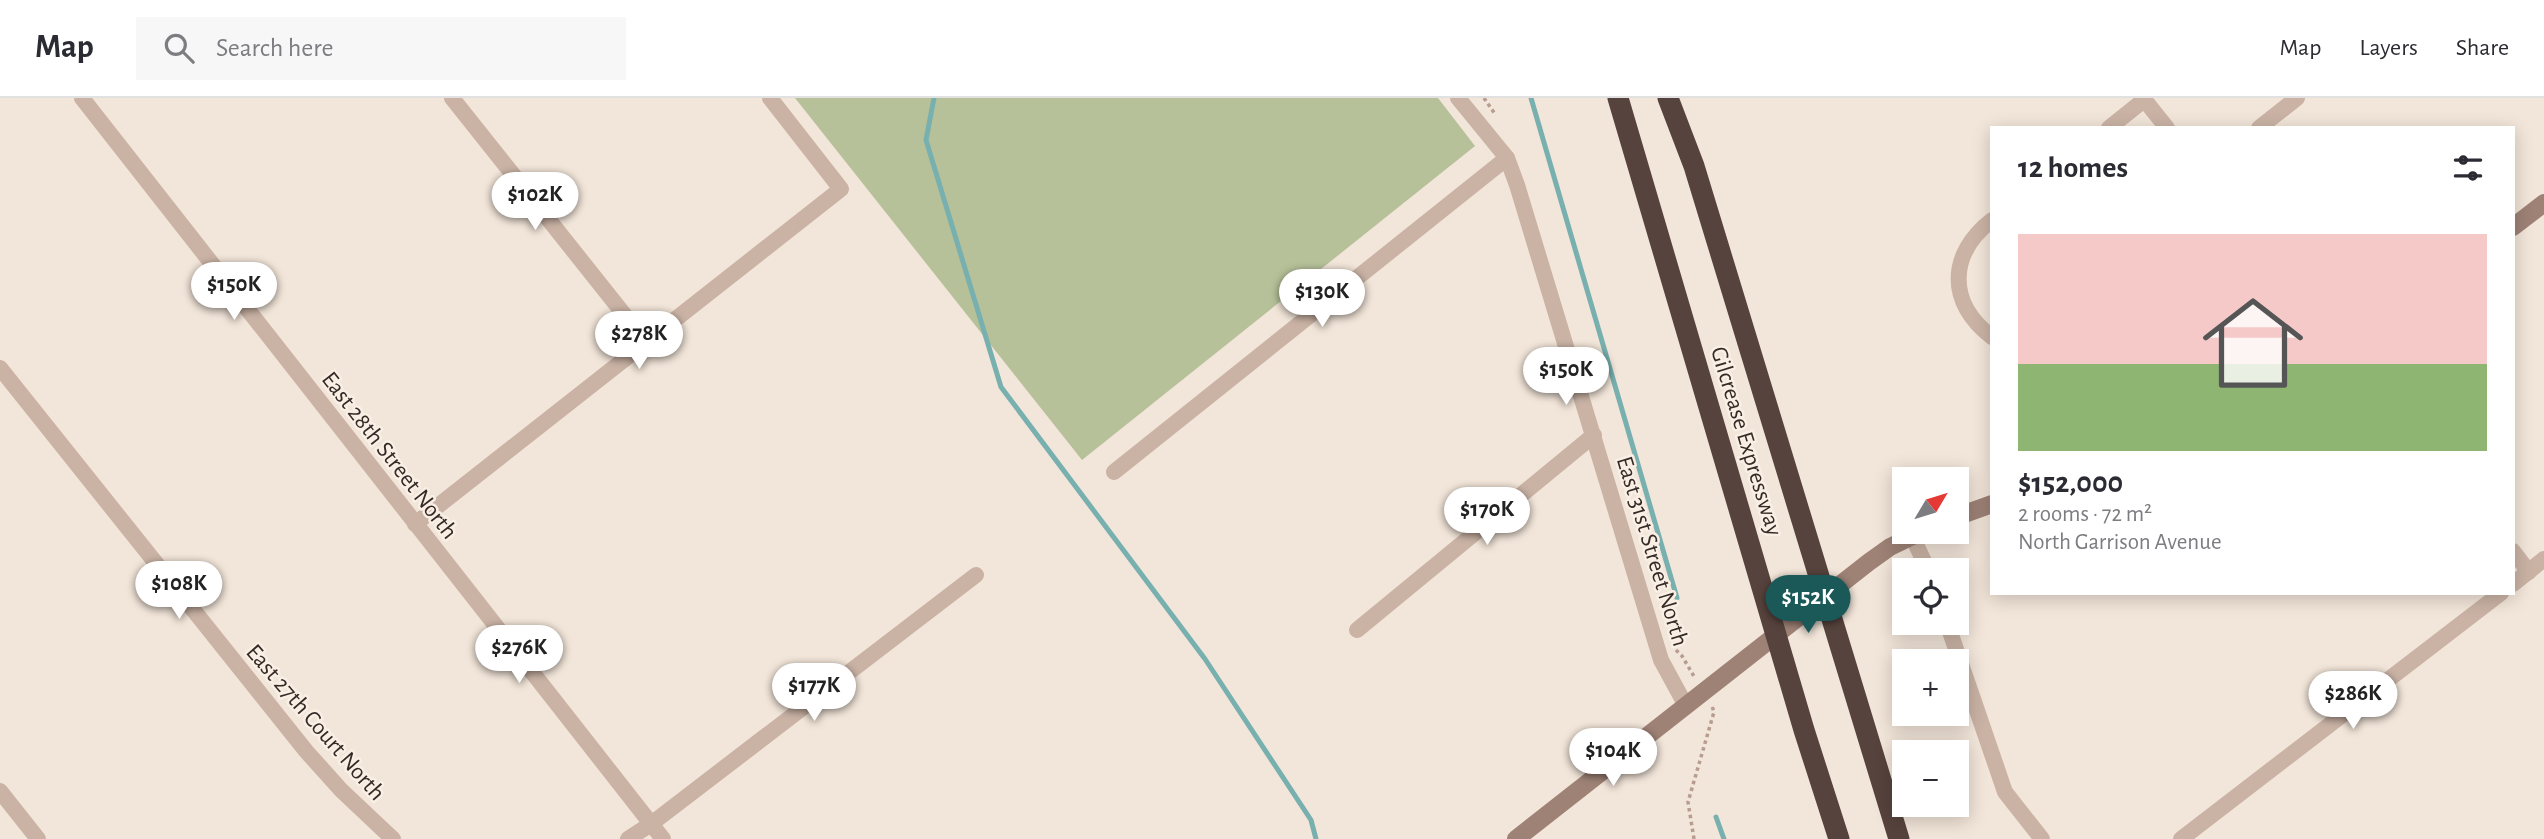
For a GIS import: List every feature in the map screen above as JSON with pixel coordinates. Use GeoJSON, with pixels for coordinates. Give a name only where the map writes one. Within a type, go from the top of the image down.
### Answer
{"type":"FeatureCollection","features":[{"type":"Feature","properties":{"kind":"highway","name":"Gilcrease Expressway"},"geometry":{"type":"LineString","coordinates":[[1618,98],[1804,730],[1839,839]]}},
{"type":"Feature","properties":{"kind":"highway","name":"Gilcrease Expressway"},"geometry":{"type":"LineString","coordinates":[[1668,98],[1694,166],[1899,839]]}},
{"type":"Feature","properties":{"kind":"street","name":"East 28th Street North"},"geometry":{"type":"LineString","coordinates":[[82,98],[663,839]]}},
{"type":"Feature","properties":{"kind":"street"},"geometry":{"type":"LineString","coordinates":[[452,98],[646,342]]}},
{"type":"Feature","properties":{"kind":"street"},"geometry":{"type":"LineString","coordinates":[[415,524],[841,189],[770,98]]}},
{"type":"Feature","properties":{"kind":"street","name":"East 31st Street North"},"geometry":{"type":"LineString","coordinates":[[1458,98],[1507,158],[1661,660],[1686,706]]}},
{"type":"Feature","properties":{"kind":"street"},"geometry":{"type":"LineString","coordinates":[[2262,126],[2297,98]]}},
{"type":"Feature","properties":{"kind":"street"},"geometry":{"type":"LineString","coordinates":[[2111,126],[2144,99],[2165,126]]}},
{"type":"Feature","properties":{"kind":"street"},"geometry":{"type":"LineString","coordinates":[[1114,472],[1507,158]]}},
{"type":"Feature","properties":{"kind":"street"},"geometry":{"type":"LineString","coordinates":[[2515,225],[2544,203]]}},
{"type":"Feature","properties":{"kind":"street"},"geometry":{"type":"LineString","coordinates":[[1990,221],[1977,231],[1966,246],[1958,279],[1971,317],[1980,329],[1990,336]]}},
{"type":"Feature","properties":{"kind":"street","name":"East 27th Court North"},"geometry":{"type":"LineString","coordinates":[[0,368],[306,751],[341,790],[393,839]]}},
{"type":"Feature","properties":{"kind":"street"},"geometry":{"type":"LineString","coordinates":[[1357,630],[1594,435]]}},
{"type":"Feature","properties":{"kind":"street"},"geometry":{"type":"LineString","coordinates":[[1969,513],[1990,506]]}},
{"type":"Feature","properties":{"kind":"street"},"geometry":{"type":"LineString","coordinates":[[1516,839],[1869,562],[1896,544]]}},
{"type":"Feature","properties":{"kind":"street"},"geometry":{"type":"LineString","coordinates":[[2515,554],[2529,572]]}},
{"type":"Feature","properties":{"kind":"street"},"geometry":{"type":"LineString","coordinates":[[2515,582],[2544,559]]}},
{"type":"Feature","properties":{"kind":"street"},"geometry":{"type":"LineString","coordinates":[[628,839],[976,575]]}},
{"type":"Feature","properties":{"kind":"street"},"geometry":{"type":"LineString","coordinates":[[2181,839],[2498,595]]}},
{"type":"Feature","properties":{"kind":"street"},"geometry":{"type":"LineString","coordinates":[[1951,635],[2005,792],[2042,839]]}},
{"type":"Feature","properties":{"kind":"street"},"geometry":{"type":"LineString","coordinates":[[0,791],[38,839]]}},
{"type":"Feature","properties":{"kind":"green space"},"geometry":{"type":"Polygon","coordinates":[[[795,98],[1438,98],[1475,146],[1082,460],[795,98]]]}},
{"type":"Feature","properties":{"kind":"waterway"},"geometry":{"type":"LineString","coordinates":[[934,98],[926,140],[1001,387],[1205,659],[1311,820],[1316,839]]}},
{"type":"Feature","properties":{"kind":"waterway"},"geometry":{"type":"LineString","coordinates":[[1531,98],[1677,598]]}},
{"type":"Feature","properties":{"kind":"waterway"},"geometry":{"type":"LineString","coordinates":[[1716,817],[1724,839]]}}]}
